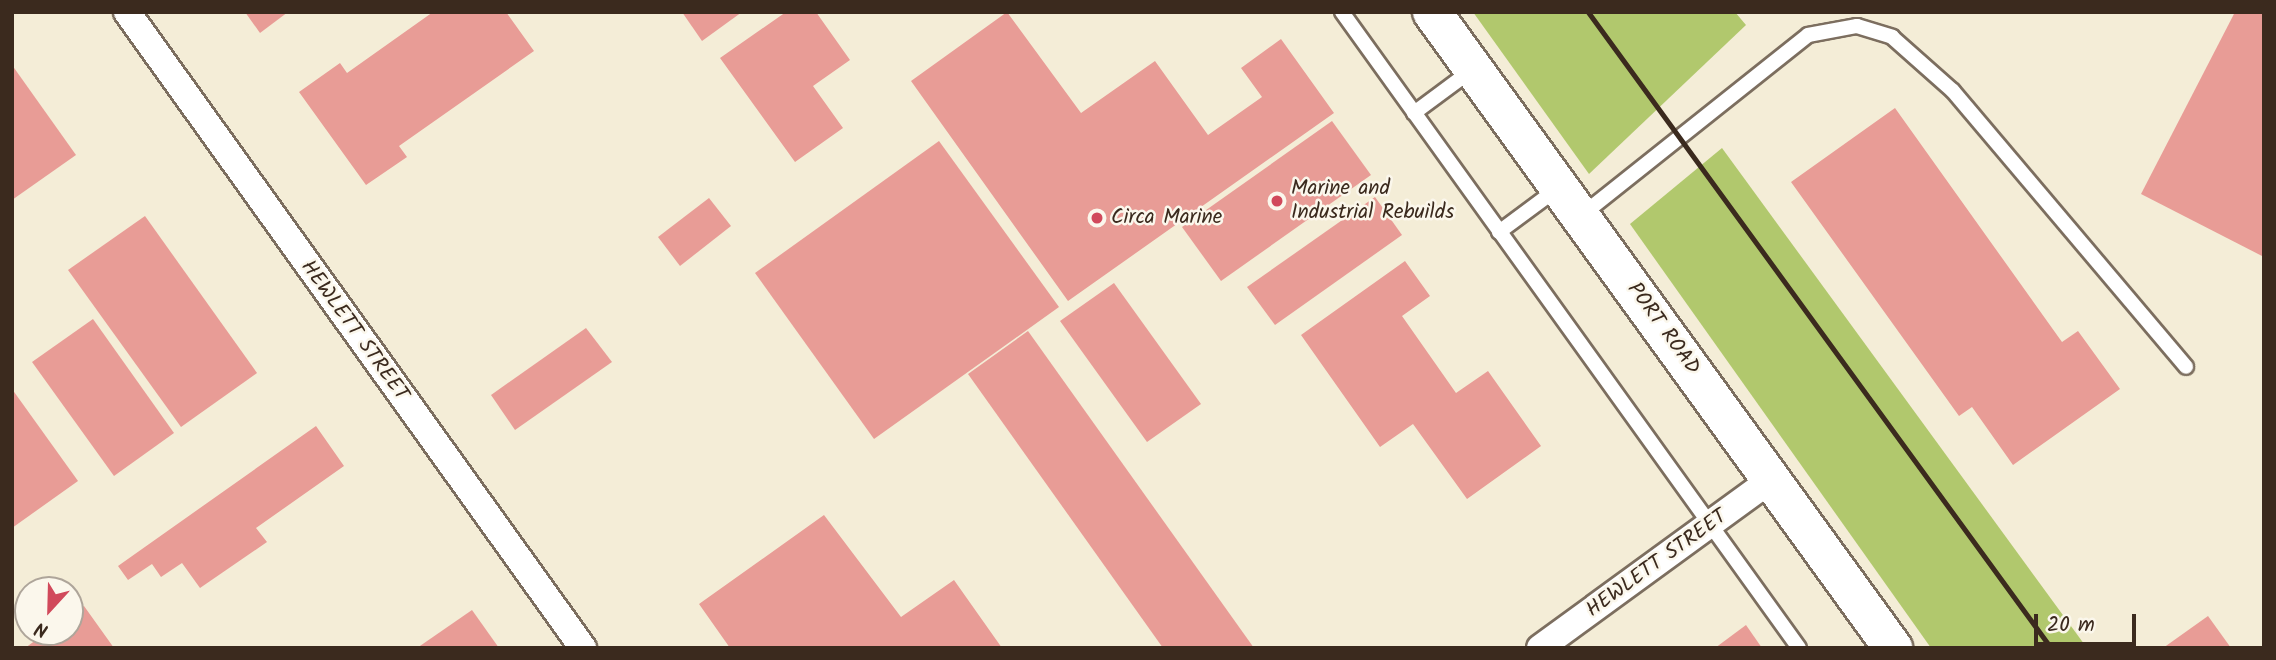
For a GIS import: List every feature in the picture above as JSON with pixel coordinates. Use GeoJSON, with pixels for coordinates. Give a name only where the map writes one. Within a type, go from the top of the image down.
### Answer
{"type":"FeatureCollection","features":[{"type":"Feature","properties":{"kind":"main road","name":"PORT ROAD"},"geometry":{"type":"LineString","coordinates":[[1432,12],[1893,648]]}},
{"type":"Feature","properties":{"kind":"street","name":"HEWLETT STREET"},"geometry":{"type":"LineString","coordinates":[[127,12],[583,648]]}},
{"type":"Feature","properties":{"kind":"street","name":"HEWLETT STREET"},"geometry":{"type":"LineString","coordinates":[[1540,648],[1772,479]]}},
{"type":"Feature","properties":{"kind":"lane"},"geometry":{"type":"LineString","coordinates":[[1342,12],[1799,648]]}},
{"type":"Feature","properties":{"kind":"lane"},"geometry":{"type":"LineString","coordinates":[[1499,232],[1570,201],[1808,35],[1857,26],[1892,37],[1953,91],[2186,367]]}},
{"type":"Feature","properties":{"kind":"lane"},"geometry":{"type":"LineString","coordinates":[[1414,113],[1474,69]]}},
{"type":"Feature","properties":{"kind":"green space"},"geometry":{"type":"Polygon","coordinates":[[[1473,12],[1735,12],[1746,25],[1589,174],[1473,12]]]}},
{"type":"Feature","properties":{"kind":"green space"},"geometry":{"type":"Polygon","coordinates":[[[1722,148],[2087,648],[1931,648],[1630,224],[1722,148]]]}},
{"type":"Feature","properties":{"kind":"building"},"geometry":{"type":"Polygon","coordinates":[[[245,12],[288,12],[260,33],[245,12]]]}},
{"type":"Feature","properties":{"kind":"building"},"geometry":{"type":"Polygon","coordinates":[[[433,12],[506,12],[534,51],[399,146],[407,157],[366,185],[299,92],[340,63],[347,73],[433,12]]]}},
{"type":"Feature","properties":{"kind":"building"},"geometry":{"type":"Polygon","coordinates":[[[682,12],[742,12],[702,41],[682,12]]]}},
{"type":"Feature","properties":{"kind":"building"},"geometry":{"type":"Polygon","coordinates":[[[786,12],[816,12],[850,60],[813,86],[843,128],[795,162],[720,58],[786,12]]]}},
{"type":"Feature","properties":{"kind":"building","name":"Circa Marine"},"geometry":{"type":"Polygon","coordinates":[[[1007,12],[1081,113],[1155,61],[1208,135],[1262,97],[1241,68],[1281,39],[1334,113],[1068,301],[911,81],[1007,12]]]}},
{"type":"Feature","properties":{"kind":"building"},"geometry":{"type":"Polygon","coordinates":[[[2235,12],[2264,12],[2264,257],[2141,194],[2235,12]]]}},
{"type":"Feature","properties":{"kind":"building"},"geometry":{"type":"Polygon","coordinates":[[[12,65],[76,155],[12,200],[12,65]]]}},
{"type":"Feature","properties":{"kind":"building"},"geometry":{"type":"Polygon","coordinates":[[[1895,108],[2062,342],[2078,331],[2120,389],[2013,465],[1972,407],[1959,416],[1791,182],[1895,108]]]}},
{"type":"Feature","properties":{"kind":"building","name":"Marine and Industrial Rebuilds"},"geometry":{"type":"Polygon","coordinates":[[[1332,121],[1371,175],[1221,281],[1182,227],[1332,121]]]}},
{"type":"Feature","properties":{"kind":"building"},"geometry":{"type":"Polygon","coordinates":[[[939,141],[1059,307],[874,439],[755,273],[939,141]]]}},
{"type":"Feature","properties":{"kind":"building","name":"Marine and Industrial Rebuilds"},"geometry":{"type":"Polygon","coordinates":[[[1375,197],[1402,235],[1275,325],[1247,287],[1375,197]]]}},
{"type":"Feature","properties":{"kind":"building"},"geometry":{"type":"Polygon","coordinates":[[[709,198],[731,226],[680,266],[658,237],[709,198]]]}},
{"type":"Feature","properties":{"kind":"building"},"geometry":{"type":"Polygon","coordinates":[[[145,216],[257,373],[181,427],[68,270],[145,216]]]}},
{"type":"Feature","properties":{"kind":"building"},"geometry":{"type":"Polygon","coordinates":[[[1405,261],[1430,296],[1402,316],[1456,393],[1488,371],[1541,446],[1467,499],[1413,424],[1380,447],[1301,335],[1405,261]]]}},
{"type":"Feature","properties":{"kind":"building"},"geometry":{"type":"Polygon","coordinates":[[[1114,283],[1201,404],[1147,442],[1060,321],[1114,283]]]}},
{"type":"Feature","properties":{"kind":"building"},"geometry":{"type":"Polygon","coordinates":[[[93,319],[174,433],[114,476],[32,362],[93,319]]]}},
{"type":"Feature","properties":{"kind":"building"},"geometry":{"type":"Polygon","coordinates":[[[586,328],[612,362],[515,430],[491,395],[586,328]]]}},
{"type":"Feature","properties":{"kind":"building"},"geometry":{"type":"Polygon","coordinates":[[[1028,331],[1254,648],[1163,648],[968,374],[1028,331]]]}},
{"type":"Feature","properties":{"kind":"building"},"geometry":{"type":"Polygon","coordinates":[[[12,389],[78,481],[12,528],[12,389]]]}},
{"type":"Feature","properties":{"kind":"building"},"geometry":{"type":"Polygon","coordinates":[[[316,426],[344,466],[256,528],[267,542],[200,588],[182,563],[161,577],[152,564],[128,580],[118,566],[316,426]]]}},
{"type":"Feature","properties":{"kind":"building"},"geometry":{"type":"Polygon","coordinates":[[[824,515],[901,617],[954,580],[1002,648],[730,648],[699,604],[824,515]]]}},
{"type":"Feature","properties":{"kind":"building"},"geometry":{"type":"Polygon","coordinates":[[[84,606],[114,648],[25,648],[84,646],[84,606]]]}},
{"type":"Feature","properties":{"kind":"building"},"geometry":{"type":"Polygon","coordinates":[[[472,610],[499,648],[417,648],[472,610]]]}},
{"type":"Feature","properties":{"kind":"building"},"geometry":{"type":"Polygon","coordinates":[[[2208,616],[2231,648],[2163,648],[2208,616]]]}},
{"type":"Feature","properties":{"kind":"building"},"geometry":{"type":"Polygon","coordinates":[[[1746,625],[1762,648],[1715,648],[1746,625]]]}},
{"type":"Feature","properties":{"kind":"railway"},"geometry":{"type":"LineString","coordinates":[[1588,12],[2051,648]]}},
{"type":"Feature","properties":{"kind":"place","name":"Marine and Industrial Rebuilds"},"geometry":{"type":"Point","coordinates":[1277,201]}},
{"type":"Feature","properties":{"kind":"place","name":"Circa Marine"},"geometry":{"type":"Point","coordinates":[1097,218]}}]}
